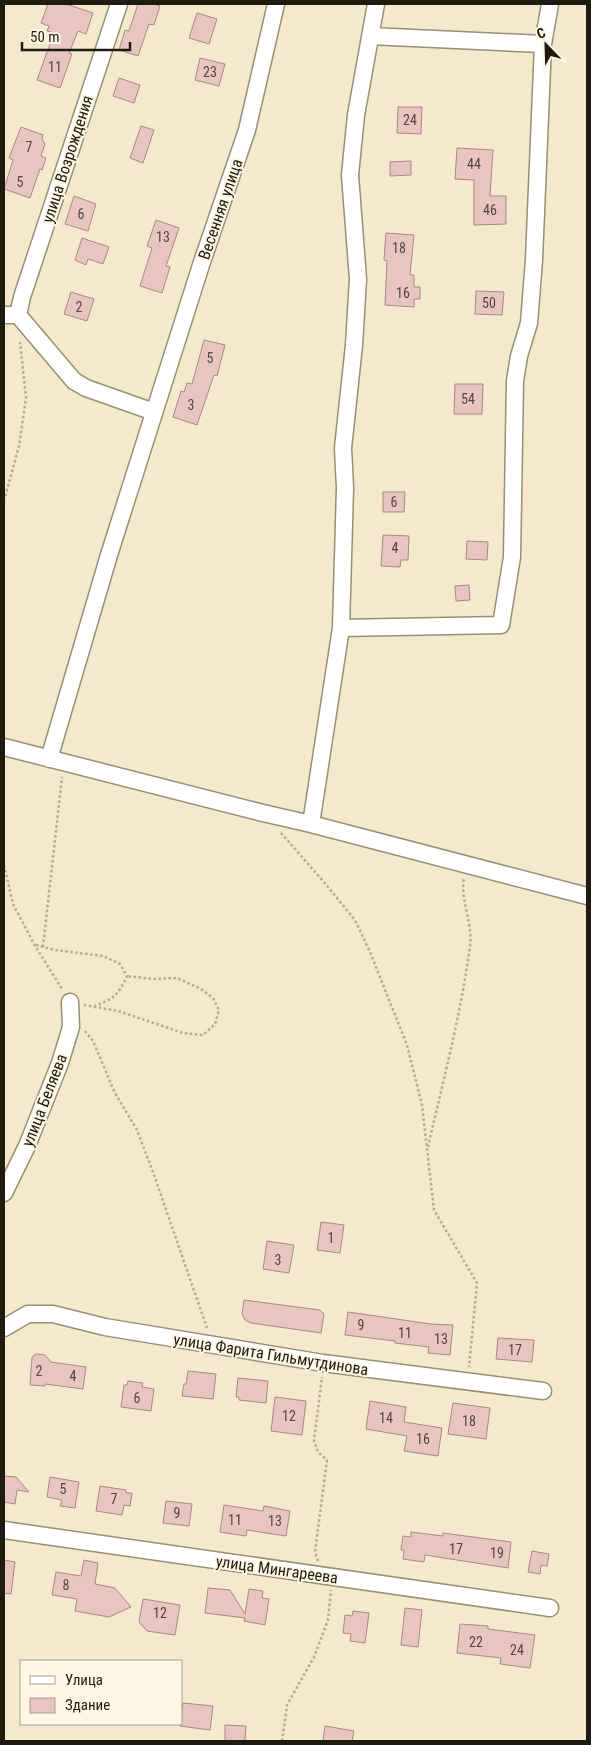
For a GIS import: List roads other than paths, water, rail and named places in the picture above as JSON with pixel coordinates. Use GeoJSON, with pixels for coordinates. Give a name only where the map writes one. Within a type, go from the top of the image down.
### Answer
{"type":"FeatureCollection","features":[{"type":"Feature","properties":{"kind":"street","name":"улица Возрождения"},"geometry":{"type":"LineString","coordinates":[[11,315],[25,287],[119,4]]}},
{"type":"Feature","properties":{"kind":"street","name":"Весенняя улица"},"geometry":{"type":"LineString","coordinates":[[57,760],[109,555],[247,130],[276,4]]}},
{"type":"Feature","properties":{"kind":"street"},"geometry":{"type":"LineString","coordinates":[[311,824],[342,628],[345,488],[343,448],[354,345],[358,279],[350,175],[356,115],[376,4]]}},
{"type":"Feature","properties":{"kind":"street"},"geometry":{"type":"LineString","coordinates":[[342,628],[502,625],[512,557],[515,380],[519,356],[529,323],[534,260],[543,44],[550,4]]}},
{"type":"Feature","properties":{"kind":"street"},"geometry":{"type":"LineString","coordinates":[[370,36],[543,44]]}},
{"type":"Feature","properties":{"kind":"street"},"geometry":{"type":"LineString","coordinates":[[11,315],[74,381],[86,388],[154,412]]}},
{"type":"Feature","properties":{"kind":"street"},"geometry":{"type":"LineString","coordinates":[[4,747],[587,896]]}},
{"type":"Feature","properties":{"kind":"street","name":"улица Беляева"},"geometry":{"type":"LineString","coordinates":[[4,1193],[27,1146],[60,1063],[71,1027],[70,1002]]}},
{"type":"Feature","properties":{"kind":"street","name":"улица Фарита Гильмутдинова"},"geometry":{"type":"LineString","coordinates":[[4,1328],[28,1314],[53,1314],[105,1327],[213,1346],[323,1363],[543,1391]]}},
{"type":"Feature","properties":{"kind":"street","name":"улица Мингареева"},"geometry":{"type":"LineString","coordinates":[[4,1530],[550,1608]]}}]}
